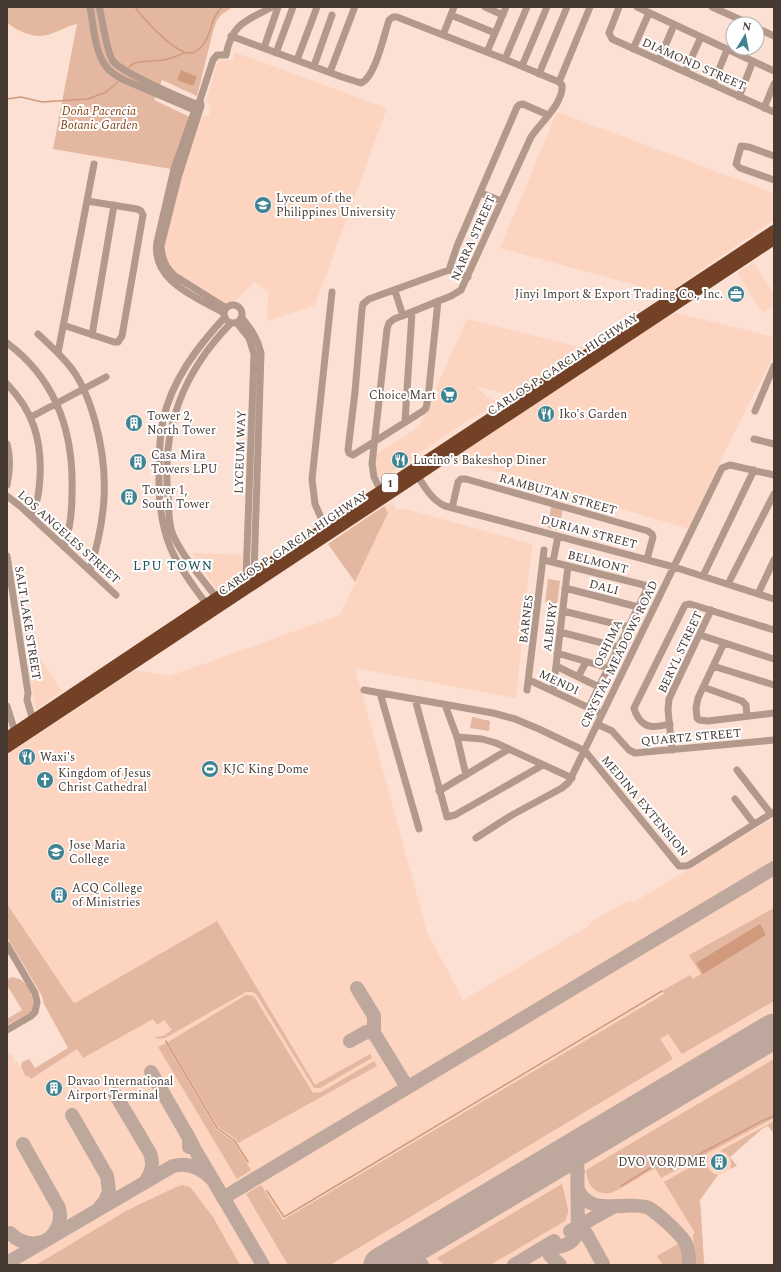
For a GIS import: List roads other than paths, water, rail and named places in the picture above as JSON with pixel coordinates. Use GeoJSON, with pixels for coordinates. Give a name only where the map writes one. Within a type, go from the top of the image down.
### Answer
{"type":"FeatureCollection","features":[{"type":"Feature","properties":{"kind":"highway","name":"CARLOS P. GARCIA HIGHWAY"},"geometry":{"type":"LineString","coordinates":[[11,738],[222,606],[253,580],[774,230]]}},
{"type":"Feature","properties":{"kind":"highway","name":"CARLOS P. GARCIA HIGHWAY"},"geometry":{"type":"LineString","coordinates":[[415,472],[774,240]]}},
{"type":"Feature","properties":{"kind":"highway","name":"CARLOS P. GARCIA HIGHWAY"},"geometry":{"type":"LineString","coordinates":[[307,544],[325,527],[383,494]]}},
{"type":"Feature","properties":{"kind":"highway","name":"CARLOS P. GARCIA HIGHWAY"},"geometry":{"type":"LineString","coordinates":[[11,738],[34,719],[206,604],[253,580]]}},
{"type":"Feature","properties":{"kind":"street"},"geometry":{"type":"LineString","coordinates":[[90,7],[98,47],[105,66],[110,71],[122,79],[153,88],[199,107]]}},
{"type":"Feature","properties":{"kind":"street"},"geometry":{"type":"LineString","coordinates":[[99,7],[105,37],[113,62],[153,88]]}},
{"type":"Feature","properties":{"kind":"street"},"geometry":{"type":"LineString","coordinates":[[237,321],[174,276],[168,270],[162,256],[161,246],[178,178],[213,60],[217,56],[226,55],[231,36],[234,31],[244,22],[272,7]]}},
{"type":"Feature","properties":{"kind":"street"},"geometry":{"type":"LineString","coordinates":[[264,48],[278,7]]}},
{"type":"Feature","properties":{"kind":"street"},"geometry":{"type":"LineString","coordinates":[[276,53],[293,7]]}},
{"type":"Feature","properties":{"kind":"street"},"geometry":{"type":"LineString","coordinates":[[297,60],[317,7]]}},
{"type":"Feature","properties":{"kind":"street"},"geometry":{"type":"LineString","coordinates":[[443,35],[454,7]]}},
{"type":"Feature","properties":{"kind":"street"},"geometry":{"type":"LineString","coordinates":[[486,7],[503,15]]}},
{"type":"Feature","properties":{"kind":"street"},"geometry":{"type":"LineString","coordinates":[[487,52],[506,7]]}},
{"type":"Feature","properties":{"kind":"street"},"geometry":{"type":"LineString","coordinates":[[505,59],[527,7]]}},
{"type":"Feature","properties":{"kind":"street"},"geometry":{"type":"LineString","coordinates":[[522,66],[547,7]]}},
{"type":"Feature","properties":{"kind":"street"},"geometry":{"type":"LineString","coordinates":[[539,74],[567,7]]}},
{"type":"Feature","properties":{"kind":"street"},"geometry":{"type":"LineString","coordinates":[[231,36],[358,83],[367,80],[373,70],[389,20],[394,17],[505,59],[558,82],[590,7]]}},
{"type":"Feature","properties":{"kind":"street","name":"DIAMOND STREET"},"geometry":{"type":"LineString","coordinates":[[619,7],[609,33],[612,39],[774,112]]}},
{"type":"Feature","properties":{"kind":"street"},"geometry":{"type":"LineString","coordinates":[[637,7],[725,49]]}},
{"type":"Feature","properties":{"kind":"street"},"geometry":{"type":"LineString","coordinates":[[712,7],[732,16]]}},
{"type":"Feature","properties":{"kind":"street"},"geometry":{"type":"LineString","coordinates":[[330,72],[354,9]]}},
{"type":"Feature","properties":{"kind":"street"},"geometry":{"type":"LineString","coordinates":[[633,49],[649,13]]}},
{"type":"Feature","properties":{"kind":"street"},"geometry":{"type":"LineString","coordinates":[[314,66],[332,15]]}},
{"type":"Feature","properties":{"kind":"street"},"geometry":{"type":"LineString","coordinates":[[451,15],[495,33]]}},
{"type":"Feature","properties":{"kind":"street"},"geometry":{"type":"LineString","coordinates":[[659,60],[674,25]]}},
{"type":"Feature","properties":{"kind":"street"},"geometry":{"type":"LineString","coordinates":[[685,72],[701,38]]}},
{"type":"Feature","properties":{"kind":"street"},"geometry":{"type":"LineString","coordinates":[[713,84],[725,55]]}},
{"type":"Feature","properties":{"kind":"street"},"geometry":{"type":"LineString","coordinates":[[741,56],[774,71]]}},
{"type":"Feature","properties":{"kind":"street"},"geometry":{"type":"LineString","coordinates":[[739,97],[753,61]]}},
{"type":"Feature","properties":{"kind":"street","name":"NARRA STREET"},"geometry":{"type":"LineString","coordinates":[[383,494],[376,482],[372,470],[388,326],[391,320],[458,293],[461,290],[531,137],[558,101],[562,90],[562,85],[558,82]]}},
{"type":"Feature","properties":{"kind":"street"},"geometry":{"type":"LineString","coordinates":[[764,108],[774,84]]}},
{"type":"Feature","properties":{"kind":"street"},"geometry":{"type":"LineString","coordinates":[[449,270],[517,107],[521,104],[526,105],[548,115]]}},
{"type":"Feature","properties":{"kind":"street"},"geometry":{"type":"LineString","coordinates":[[774,156],[749,146],[741,146],[736,161],[736,164],[740,168],[774,180]]}},
{"type":"Feature","properties":{"kind":"street"},"geometry":{"type":"LineString","coordinates":[[58,353],[94,164]]}},
{"type":"Feature","properties":{"kind":"street"},"geometry":{"type":"LineString","coordinates":[[481,193],[501,201]]}},
{"type":"Feature","properties":{"kind":"street"},"geometry":{"type":"LineString","coordinates":[[64,325],[114,342],[118,342],[122,336],[143,215],[141,211],[87,201]]}},
{"type":"Feature","properties":{"kind":"street"},"geometry":{"type":"LineString","coordinates":[[92,335],[114,205]]}},
{"type":"Feature","properties":{"kind":"street"},"geometry":{"type":"LineString","coordinates":[[438,301],[427,403],[423,411],[353,455],[349,453],[348,450],[363,304],[369,299],[395,291],[449,270],[468,277]]}},
{"type":"Feature","properties":{"kind":"street"},"geometry":{"type":"LineString","coordinates":[[395,291],[403,316]]}},
{"type":"Feature","properties":{"kind":"street"},"geometry":{"type":"LineString","coordinates":[[325,527],[316,504],[312,479],[332,292]]}},
{"type":"Feature","properties":{"kind":"street"},"geometry":{"type":"LineString","coordinates":[[212,612],[171,549],[161,509],[159,459],[165,411],[174,390],[190,358],[231,305],[239,307],[242,312],[237,321],[210,345],[197,363],[174,413],[168,444],[167,460],[167,484],[172,532],[183,552],[222,606]]}},
{"type":"Feature","properties":{"kind":"street"},"geometry":{"type":"LineString","coordinates":[[405,422],[412,312]]}},
{"type":"Feature","properties":{"kind":"street","name":"LYCEUM WAY"},"geometry":{"type":"LineString","coordinates":[[237,321],[249,338],[254,354],[253,580]]}},
{"type":"Feature","properties":{"kind":"street"},"geometry":{"type":"LineString","coordinates":[[38,334],[71,368],[84,389],[101,445],[105,481],[100,530],[90,570]]}},
{"type":"Feature","properties":{"kind":"street"},"geometry":{"type":"LineString","coordinates":[[7,343],[29,363],[43,380],[57,404],[69,440],[73,472],[72,502],[68,535],[64,547]]}},
{"type":"Feature","properties":{"kind":"street"},"geometry":{"type":"LineString","coordinates":[[755,411],[774,366]]}},
{"type":"Feature","properties":{"kind":"street"},"geometry":{"type":"LineString","coordinates":[[31,417],[106,377]]}},
{"type":"Feature","properties":{"kind":"street"},"geometry":{"type":"LineString","coordinates":[[7,384],[20,398],[31,417],[39,443],[41,458],[39,495],[31,516]]}},
{"type":"Feature","properties":{"kind":"street"},"geometry":{"type":"LineString","coordinates":[[754,439],[774,444]]}},
{"type":"Feature","properties":{"kind":"street"},"geometry":{"type":"LineString","coordinates":[[7,444],[10,455],[10,466],[7,485]]}},
{"type":"Feature","properties":{"kind":"street","name":"CRYSTAL MEADOWS ROAD"},"geometry":{"type":"LineString","coordinates":[[572,778],[722,468],[730,465],[754,470]]}},
{"type":"Feature","properties":{"kind":"street"},"geometry":{"type":"LineString","coordinates":[[703,576],[754,470],[774,475]]}},
{"type":"Feature","properties":{"kind":"street","name":"DURIAN STREET"},"geometry":{"type":"LineString","coordinates":[[415,472],[434,499],[445,506],[647,559],[774,599]]}},
{"type":"Feature","properties":{"kind":"street","name":"RAMBUTAN STREET"},"geometry":{"type":"LineString","coordinates":[[452,508],[458,482],[461,479],[466,479],[648,531],[653,537],[647,559]]}},
{"type":"Feature","properties":{"kind":"street"},"geometry":{"type":"LineString","coordinates":[[728,584],[774,494]]}},
{"type":"Feature","properties":{"kind":"street","name":"LOS ANGELES STREET"},"geometry":{"type":"LineString","coordinates":[[7,496],[20,506],[116,595]]}},
{"type":"Feature","properties":{"kind":"street"},"geometry":{"type":"LineString","coordinates":[[553,562],[558,536]]}},
{"type":"Feature","properties":{"kind":"street","name":"BARNES"},"geometry":{"type":"LineString","coordinates":[[527,690],[544,560],[544,550]]}},
{"type":"Feature","properties":{"kind":"street","name":"SALT LAKE STREET"},"geometry":{"type":"LineString","coordinates":[[7,556],[28,693],[31,699],[34,719]]}},
{"type":"Feature","properties":{"kind":"street","name":"BELMONT"},"geometry":{"type":"LineString","coordinates":[[544,560],[644,585],[646,587]]}},
{"type":"Feature","properties":{"kind":"street"},"geometry":{"type":"LineString","coordinates":[[758,594],[773,565]]}},
{"type":"Feature","properties":{"kind":"street","name":"ALBURY"},"geometry":{"type":"LineString","coordinates":[[553,690],[568,566]]}},
{"type":"Feature","properties":{"kind":"street","name":"OSHIMA"},"geometry":{"type":"LineString","coordinates":[[589,708],[638,607],[646,587]]}},
{"type":"Feature","properties":{"kind":"street","name":"DALI"},"geometry":{"type":"LineString","coordinates":[[566,588],[638,607]]}},
{"type":"Feature","properties":{"kind":"street"},"geometry":{"type":"LineString","coordinates":[[670,724],[651,727],[646,726],[636,714],[634,708],[686,604],[711,610],[774,630]]}},
{"type":"Feature","properties":{"kind":"street","name":"BERYL STREET"},"geometry":{"type":"LineString","coordinates":[[672,750],[668,710],[669,699],[711,610]]}},
{"type":"Feature","properties":{"kind":"street"},"geometry":{"type":"LineString","coordinates":[[563,611],[628,627]]}},
{"type":"Feature","properties":{"kind":"street"},"geometry":{"type":"LineString","coordinates":[[560,632],[618,647]]}},
{"type":"Feature","properties":{"kind":"street"},"geometry":{"type":"LineString","coordinates":[[700,635],[774,659]]}},
{"type":"Feature","properties":{"kind":"street"},"geometry":{"type":"LineString","coordinates":[[724,643],[698,698],[696,715],[699,720],[708,721],[774,713]]}},
{"type":"Feature","properties":{"kind":"street"},"geometry":{"type":"LineString","coordinates":[[557,654],[608,668]]}},
{"type":"Feature","properties":{"kind":"street"},"geometry":{"type":"LineString","coordinates":[[578,677],[586,662]]}},
{"type":"Feature","properties":{"kind":"street"},"geometry":{"type":"LineString","coordinates":[[556,666],[599,687]]}},
{"type":"Feature","properties":{"kind":"street"},"geometry":{"type":"LineString","coordinates":[[713,666],[774,685]]}},
{"type":"Feature","properties":{"kind":"street","name":"MENDI"},"geometry":{"type":"LineString","coordinates":[[529,680],[602,714]]}},
{"type":"Feature","properties":{"kind":"street"},"geometry":{"type":"LineString","coordinates":[[703,687],[742,701],[746,705],[747,716]]}},
{"type":"Feature","properties":{"kind":"street"},"geometry":{"type":"LineString","coordinates":[[364,690],[493,713],[514,719],[558,737],[585,751]]}},
{"type":"Feature","properties":{"kind":"street"},"geometry":{"type":"LineString","coordinates":[[380,693],[419,830]]}},
{"type":"Feature","properties":{"kind":"street"},"geometry":{"type":"LineString","coordinates":[[415,699],[446,816],[450,817],[543,765]]}},
{"type":"Feature","properties":{"kind":"street"},"geometry":{"type":"LineString","coordinates":[[445,705],[457,737],[466,775]]}},
{"type":"Feature","properties":{"kind":"street"},"geometry":{"type":"LineString","coordinates":[[7,706],[11,738]]}},
{"type":"Feature","properties":{"kind":"street","name":"QUARTZ STREET"},"geometry":{"type":"LineString","coordinates":[[597,724],[612,731],[632,752],[640,754],[774,740]]}},
{"type":"Feature","properties":{"kind":"street"},"geometry":{"type":"LineString","coordinates":[[457,737],[482,739],[496,743],[572,778],[562,788],[476,838]]}},
{"type":"Feature","properties":{"kind":"street"},"geometry":{"type":"LineString","coordinates":[[439,791],[509,749]]}},
{"type":"Feature","properties":{"kind":"street","name":"MEDINA EXTENSION"},"geometry":{"type":"LineString","coordinates":[[585,751],[679,866],[688,865],[772,813]]}},
{"type":"Feature","properties":{"kind":"street"},"geometry":{"type":"LineString","coordinates":[[737,770],[772,813]]}},
{"type":"Feature","properties":{"kind":"street"},"geometry":{"type":"LineString","coordinates":[[735,799],[754,824]]}},
{"type":"Feature","properties":{"kind":"street"},"geometry":{"type":"LineString","coordinates":[[7,945],[35,993],[37,1002],[34,1014],[7,1030]]}},
{"type":"Feature","properties":{"kind":"waterway"},"geometry":{"type":"LineString","coordinates":[[135,7],[144,19],[164,39],[178,49],[187,53],[193,53],[205,42],[215,17],[223,7]]}},
{"type":"Feature","properties":{"kind":"waterway"},"geometry":{"type":"LineString","coordinates":[[129,67],[132,64],[144,61],[166,60],[184,53]]}},
{"type":"Feature","properties":{"kind":"waterway"},"geometry":{"type":"LineString","coordinates":[[7,99],[21,97],[42,102],[88,99],[106,92],[118,82]]}},
{"type":"Feature","properties":{"kind":"waterway"},"geometry":{"type":"LineString","coordinates":[[267,1191],[284,1217],[662,991]]}},
{"type":"Feature","properties":{"kind":"waterway"},"geometry":{"type":"LineString","coordinates":[[166,1041],[217,1128],[234,1140],[248,1162]]}},
{"type":"Feature","properties":{"kind":"waterway"},"geometry":{"type":"LineString","coordinates":[[621,1186],[660,1162],[665,1162],[671,1169],[774,1116]]}},
{"type":"Feature","properties":{"kind":"place","name":"Lyceum of the Philippines University"},"geometry":{"type":"Point","coordinates":[263,205]}},
{"type":"Feature","properties":{"kind":"place","name":"Jinyi Import & Export Trading Co., Inc."},"geometry":{"type":"Point","coordinates":[736,294]}},
{"type":"Feature","properties":{"kind":"place","name":"Choice Mart"},"geometry":{"type":"Point","coordinates":[449,395]}},
{"type":"Feature","properties":{"kind":"place","name":"Iko's Garden"},"geometry":{"type":"Point","coordinates":[546,414]}},
{"type":"Feature","properties":{"kind":"place","name":"Tower 2, North Tower"},"geometry":{"type":"Point","coordinates":[134,423]}},
{"type":"Feature","properties":{"kind":"place","name":"Lucino's Bakeshop Diner"},"geometry":{"type":"Point","coordinates":[400,460]}},
{"type":"Feature","properties":{"kind":"place","name":"Casa Mira Towers LPU"},"geometry":{"type":"Point","coordinates":[138,462]}},
{"type":"Feature","properties":{"kind":"place","name":"Tower 1, South Tower"},"geometry":{"type":"Point","coordinates":[129,497]}},
{"type":"Feature","properties":{"kind":"place","name":"Waxi's"},"geometry":{"type":"Point","coordinates":[27,757]}},
{"type":"Feature","properties":{"kind":"place","name":"KJC King Dome"},"geometry":{"type":"Point","coordinates":[210,769]}},
{"type":"Feature","properties":{"kind":"place","name":"Kingdom of Jesus Christ Cathedral"},"geometry":{"type":"Point","coordinates":[45,780]}},
{"type":"Feature","properties":{"kind":"place","name":"Jose Maria College"},"geometry":{"type":"Point","coordinates":[56,852]}},
{"type":"Feature","properties":{"kind":"place","name":"ACQ College of Ministries"},"geometry":{"type":"Point","coordinates":[59,895]}},
{"type":"Feature","properties":{"kind":"place","name":"Davao International Airport Terminal"},"geometry":{"type":"Point","coordinates":[54,1088]}},
{"type":"Feature","properties":{"kind":"place","name":"DVO VOR/DME"},"geometry":{"type":"Point","coordinates":[719,1162]}},
{"type":"Feature","properties":{"kind":"district","name":"LPU TOWN"},"geometry":{"type":"Point","coordinates":[173,565]}},
{"type":"Feature","properties":{"kind":"park label","name":"Doña Pacencia Botanic Garden"},"geometry":{"type":"Point","coordinates":[99,118]}}]}
